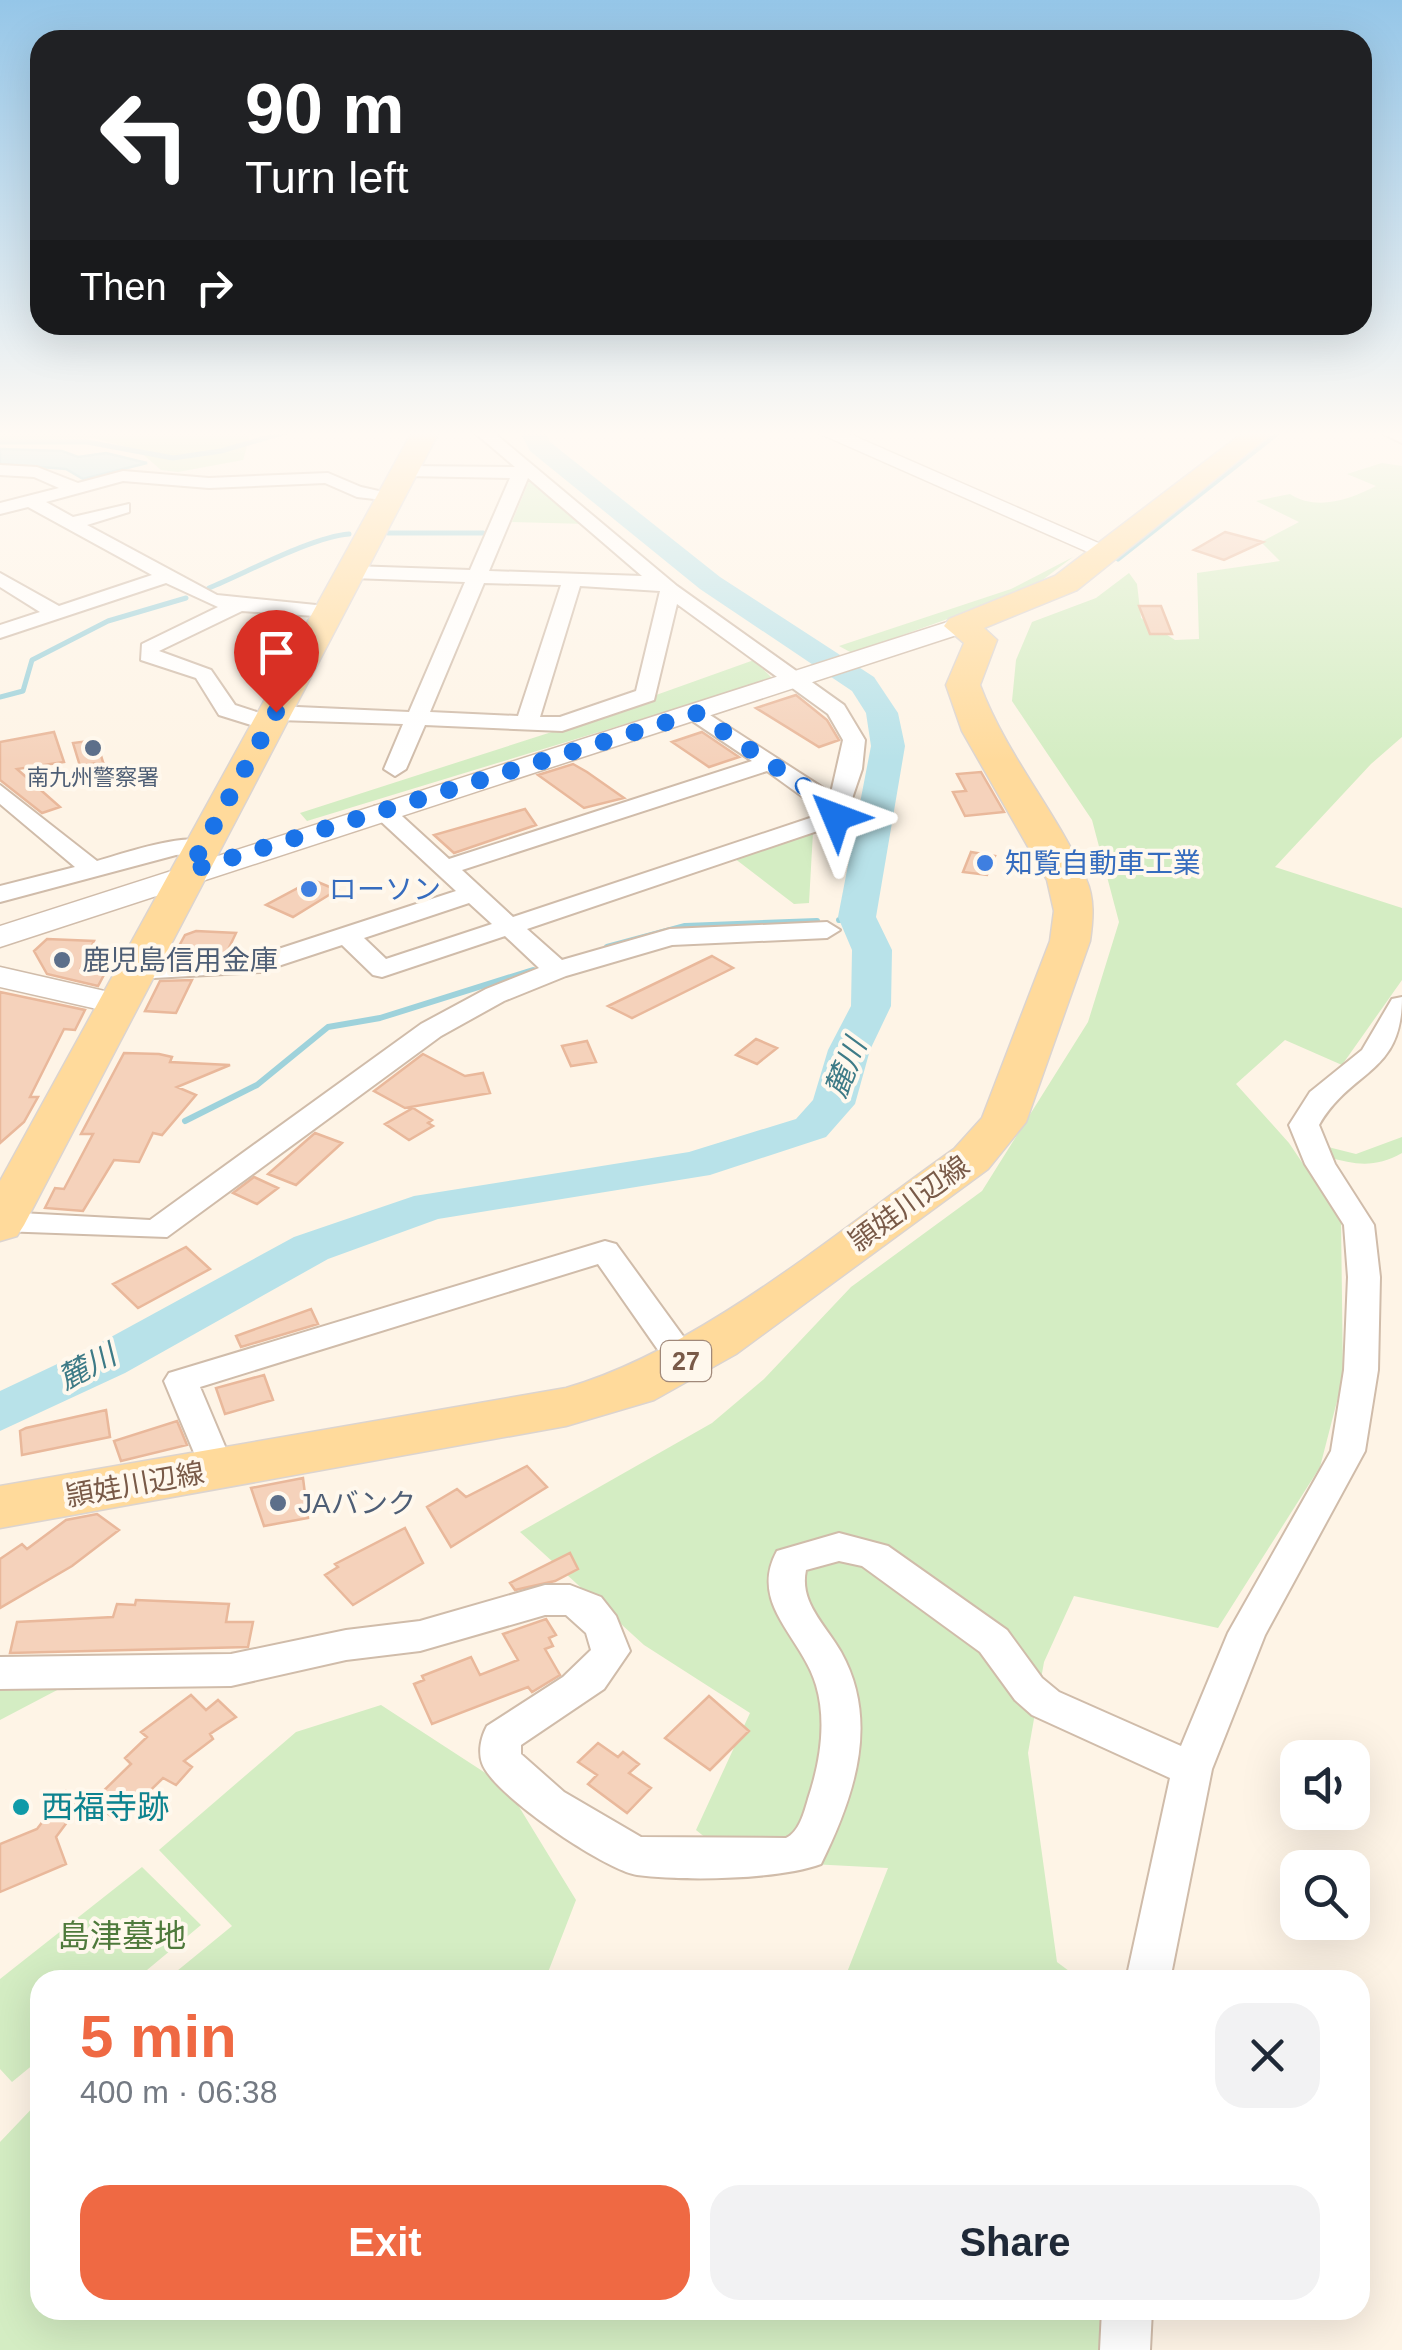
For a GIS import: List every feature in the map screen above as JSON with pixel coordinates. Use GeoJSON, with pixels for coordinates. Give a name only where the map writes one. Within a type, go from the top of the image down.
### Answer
{"type":"FeatureCollection","features":[{"type":"Feature","properties":{"kind":"main road"},"geometry":{"type":"LineString","coordinates":[[1,1224],[368,542]]}},
{"type":"Feature","properties":{"kind":"main road"},"geometry":{"type":"LineString","coordinates":[[960,626],[1052,591],[1120,542]]}},
{"type":"Feature","properties":{"kind":"main road","name":"頴娃川辺線"},"geometry":{"type":"LineString","coordinates":[[0,1508],[566,1407],[635,1387],[684,1362],[971,1158],[1002,1122],[1070,942],[1074,911],[1056,860],[980,731],[963,685],[981,640],[960,626]]}},
{"type":"Feature","properties":{"kind":"street"},"geometry":{"type":"LineString","coordinates":[[102,542],[210,600],[237,606],[329,611]]}},
{"type":"Feature","properties":{"kind":"street"},"geometry":{"type":"LineString","coordinates":[[395,769],[493,542]]}},
{"type":"Feature","properties":{"kind":"street"},"geometry":{"type":"LineString","coordinates":[[578,542],[593,562],[666,586]]}},
{"type":"Feature","properties":{"kind":"street"},"geometry":{"type":"LineString","coordinates":[[1083,542],[1107,552]]}},
{"type":"Feature","properties":{"kind":"street"},"geometry":{"type":"LineString","coordinates":[[527,722],[593,562]]}},
{"type":"Feature","properties":{"kind":"street"},"geometry":{"type":"LineString","coordinates":[[347,936],[382,969],[836,817],[851,769],[854,740],[836,710],[802,680],[666,586],[593,562],[476,576],[352,572]]}},
{"type":"Feature","properties":{"kind":"street"},"geometry":{"type":"LineString","coordinates":[[0,632],[166,577]]}},
{"type":"Feature","properties":{"kind":"street"},"geometry":{"type":"LineString","coordinates":[[0,579],[56,613]]}},
{"type":"Feature","properties":{"kind":"street"},"geometry":{"type":"LineString","coordinates":[[237,606],[163,638],[149,648],[148,656],[204,674],[227,710],[272,718],[562,724],[646,695],[666,586]]}},
{"type":"Feature","properties":{"kind":"street"},"geometry":{"type":"LineString","coordinates":[[0,937],[197,859],[383,810],[802,680],[960,626]]}},
{"type":"Feature","properties":{"kind":"street"},"geometry":{"type":"LineString","coordinates":[[696,713],[836,808]]}},
{"type":"Feature","properties":{"kind":"street"},"geometry":{"type":"LineString","coordinates":[[448,867],[769,763]]}},
{"type":"Feature","properties":{"kind":"street"},"geometry":{"type":"LineString","coordinates":[[0,792],[92,870]]}},
{"type":"Feature","properties":{"kind":"street"},"geometry":{"type":"LineString","coordinates":[[383,810],[558,970]]}},
{"type":"Feature","properties":{"kind":"street"},"geometry":{"type":"LineString","coordinates":[[0,894],[175,848],[197,859]]}},
{"type":"Feature","properties":{"kind":"street"},"geometry":{"type":"LineString","coordinates":[[136,971],[260,964],[473,894]]}},
{"type":"Feature","properties":{"kind":"street"},"geometry":{"type":"LineString","coordinates":[[1,1224],[156,1230],[431,1030],[495,995],[558,970],[670,937],[828,930]]}},
{"type":"Feature","properties":{"kind":"street"},"geometry":{"type":"LineString","coordinates":[[0,978],[119,1004]]}},
{"type":"Feature","properties":{"kind":"street"},"geometry":{"type":"LineString","coordinates":[[1149,1970],[1192,1769],[1248,1633],[1348,1450],[1361,1370],[1364,1276],[1359,1225],[1320,1164],[1304,1125],[1320,1098],[1373,1055],[1402,1005]]}},
{"type":"Feature","properties":{"kind":"street"},"geometry":{"type":"LineString","coordinates":[[218,1470],[181,1382],[605,1251],[684,1362]]}},
{"type":"Feature","properties":{"kind":"street"},"geometry":{"type":"LineString","coordinates":[[0,1673],[231,1670],[346,1645],[420,1636],[545,1600],[570,1600],[588,1608],[611,1650],[601,1672],[529,1714],[500,1738],[501,1761],[549,1805],[635,1856],[786,1856],[806,1850],[816,1834],[843,1744],[839,1700],[828,1665],[788,1603],[784,1577],[790,1561],[817,1548],[860,1549],[902,1570],[940,1606],[1004,1650],[1031,1692],[1065,1714],[1192,1769]]}},
{"type":"Feature","properties":{"kind":"street"},"geometry":{"type":"LineString","coordinates":[[1125,2350],[1126,2320]]}},
{"type":"Feature","properties":{"kind":"green space"},"geometry":{"type":"Polygon","coordinates":[[[1261,542],[1402,542],[1402,737],[1371,764],[1275,867],[1402,908],[1402,980],[1342,1065],[1285,1040],[1236,1084],[1289,1143],[1341,1220],[1343,1378],[1320,1467],[1218,1628],[1074,1596],[1044,1662],[1028,1753],[1057,1962],[1068,1970],[848,1970],[888,1868],[733,1860],[696,1830],[750,1713],[644,1645],[520,1532],[712,1423],[764,1379],[851,1287],[982,1191],[1088,1022],[1119,922],[1092,820],[1012,701],[1016,660],[1032,622],[1096,598],[1129,573],[1137,584],[1141,618],[1175,640],[1199,639],[1197,573],[1280,561],[1261,542]]]}},
{"type":"Feature","properties":{"kind":"green space"},"geometry":{"type":"Polygon","coordinates":[[[1073,557],[1029,590],[852,653],[839,646],[1011,589],[1073,557]]]}},
{"type":"Feature","properties":{"kind":"green space"},"geometry":{"type":"Polygon","coordinates":[[[754,660],[773,679],[307,821],[300,813],[561,729],[754,660]]]}},
{"type":"Feature","properties":{"kind":"green space"},"geometry":{"type":"Polygon","coordinates":[[[813,832],[809,903],[794,904],[734,858],[813,832]]]}},
{"type":"Feature","properties":{"kind":"green space"},"geometry":{"type":"Polygon","coordinates":[[[1402,1137],[1402,1153],[1374,1163],[1328,1157],[1320,1145],[1356,1154],[1402,1137]]]}},
{"type":"Feature","properties":{"kind":"green space"},"geometry":{"type":"Polygon","coordinates":[[[61,1688],[0,1720],[0,1690],[61,1688]]]}},
{"type":"Feature","properties":{"kind":"green space"},"geometry":{"type":"Polygon","coordinates":[[[381,1705],[507,1787],[576,1900],[549,1970],[178,1970],[232,1926],[159,1850],[296,1732],[381,1705]]]}},
{"type":"Feature","properties":{"kind":"green space","name":"島津墓地"},"geometry":{"type":"Polygon","coordinates":[[[142,1867],[201,1925],[147,1970],[30,1970],[30,2067],[12,2082],[0,2069],[0,1979],[142,1867]]]}},
{"type":"Feature","properties":{"kind":"green space"},"geometry":{"type":"Polygon","coordinates":[[[30,2110],[30,2320],[1103,2320],[1101,2350],[0,2350],[0,2142],[30,2110]]]}},
{"type":"Feature","properties":{"kind":"building"},"geometry":{"type":"Polygon","coordinates":[[[1208,542],[1263,542],[1224,560],[1194,550],[1208,542]]]}},
{"type":"Feature","properties":{"kind":"building"},"geometry":{"type":"Polygon","coordinates":[[[1139,606],[1161,606],[1172,634],[1150,634],[1139,606]]]}},
{"type":"Feature","properties":{"kind":"building"},"geometry":{"type":"Polygon","coordinates":[[[796,695],[827,720],[839,740],[819,747],[756,708],[796,695]]]}},
{"type":"Feature","properties":{"kind":"building"},"geometry":{"type":"Polygon","coordinates":[[[54,732],[64,762],[17,769],[60,807],[42,813],[0,780],[0,742],[54,732]]]}},
{"type":"Feature","properties":{"kind":"building"},"geometry":{"type":"Polygon","coordinates":[[[702,732],[739,757],[709,767],[672,742],[702,732]]]}},
{"type":"Feature","properties":{"kind":"building"},"geometry":{"type":"Polygon","coordinates":[[[96,740],[103,762],[80,766],[73,743],[96,740]]]}},
{"type":"Feature","properties":{"kind":"building"},"geometry":{"type":"Polygon","coordinates":[[[573,764],[624,798],[584,808],[538,775],[573,764]]]}},
{"type":"Feature","properties":{"kind":"building"},"geometry":{"type":"Polygon","coordinates":[[[981,772],[1004,812],[965,816],[953,792],[966,791],[957,774],[981,772]]]}},
{"type":"Feature","properties":{"kind":"building"},"geometry":{"type":"Polygon","coordinates":[[[525,809],[536,825],[454,853],[434,835],[525,809]]]}},
{"type":"Feature","properties":{"kind":"building"},"geometry":{"type":"Polygon","coordinates":[[[971,852],[995,856],[987,875],[963,872],[971,852]]]}},
{"type":"Feature","properties":{"kind":"building"},"geometry":{"type":"Polygon","coordinates":[[[313,880],[337,890],[293,917],[266,905],[313,880]]]}},
{"type":"Feature","properties":{"kind":"building"},"geometry":{"type":"Polygon","coordinates":[[[196,931],[236,933],[226,954],[173,957],[185,935],[196,931]]]}},
{"type":"Feature","properties":{"kind":"building","name":"鹿児島信用金庫"},"geometry":{"type":"Polygon","coordinates":[[[47,939],[94,941],[81,968],[106,971],[98,986],[47,974],[34,951],[47,939]]]}},
{"type":"Feature","properties":{"kind":"building"},"geometry":{"type":"Polygon","coordinates":[[[712,956],[733,968],[632,1018],[608,1006],[712,956]]]}},
{"type":"Feature","properties":{"kind":"building"},"geometry":{"type":"Polygon","coordinates":[[[192,980],[176,1013],[145,1011],[160,981],[192,980]]]}},
{"type":"Feature","properties":{"kind":"building"},"geometry":{"type":"Polygon","coordinates":[[[0,992],[85,1010],[75,1030],[64,1029],[30,1097],[38,1097],[24,1122],[0,1143],[0,992]]]}},
{"type":"Feature","properties":{"kind":"building"},"geometry":{"type":"Polygon","coordinates":[[[756,1039],[777,1048],[757,1064],[736,1055],[756,1039]]]}},
{"type":"Feature","properties":{"kind":"building"},"geometry":{"type":"Polygon","coordinates":[[[587,1041],[596,1062],[571,1066],[562,1046],[587,1041]]]}},
{"type":"Feature","properties":{"kind":"building"},"geometry":{"type":"Polygon","coordinates":[[[124,1053],[159,1054],[172,1057],[170,1062],[230,1065],[177,1087],[196,1095],[162,1135],[153,1133],[139,1162],[114,1160],[83,1211],[45,1208],[55,1188],[64,1189],[93,1134],[81,1134],[124,1053]]]}},
{"type":"Feature","properties":{"kind":"building"},"geometry":{"type":"Polygon","coordinates":[[[423,1054],[465,1076],[483,1073],[490,1093],[405,1108],[374,1091],[423,1054]]]}},
{"type":"Feature","properties":{"kind":"building"},"geometry":{"type":"Polygon","coordinates":[[[413,1108],[432,1120],[428,1123],[433,1126],[409,1140],[385,1124],[413,1108]]]}},
{"type":"Feature","properties":{"kind":"building"},"geometry":{"type":"Polygon","coordinates":[[[315,1133],[342,1143],[296,1185],[268,1174],[315,1133]]]}},
{"type":"Feature","properties":{"kind":"building"},"geometry":{"type":"Polygon","coordinates":[[[254,1177],[278,1188],[257,1204],[233,1193],[254,1177]]]}},
{"type":"Feature","properties":{"kind":"building"},"geometry":{"type":"Polygon","coordinates":[[[186,1247],[210,1269],[138,1308],[113,1284],[186,1247]]]}},
{"type":"Feature","properties":{"kind":"building"},"geometry":{"type":"Polygon","coordinates":[[[311,1309],[318,1324],[241,1347],[236,1336],[311,1309]]]}},
{"type":"Feature","properties":{"kind":"building"},"geometry":{"type":"Polygon","coordinates":[[[264,1375],[273,1400],[225,1414],[216,1388],[264,1375]]]}},
{"type":"Feature","properties":{"kind":"building"},"geometry":{"type":"Polygon","coordinates":[[[106,1410],[110,1437],[22,1455],[20,1431],[106,1410]]]}},
{"type":"Feature","properties":{"kind":"building"},"geometry":{"type":"Polygon","coordinates":[[[177,1421],[187,1445],[121,1461],[114,1441],[177,1421]]]}},
{"type":"Feature","properties":{"kind":"building"},"geometry":{"type":"Polygon","coordinates":[[[527,1466],[547,1487],[451,1547],[427,1507],[457,1489],[466,1497],[527,1466]]]}},
{"type":"Feature","properties":{"kind":"building","name":"JAバンク"},"geometry":{"type":"Polygon","coordinates":[[[303,1478],[308,1518],[264,1526],[251,1488],[303,1478]]]}},
{"type":"Feature","properties":{"kind":"building"},"geometry":{"type":"Polygon","coordinates":[[[97,1514],[119,1530],[72,1566],[0,1608],[0,1559],[22,1544],[27,1549],[66,1520],[97,1514]]]}},
{"type":"Feature","properties":{"kind":"building"},"geometry":{"type":"Polygon","coordinates":[[[405,1528],[423,1563],[353,1605],[325,1575],[338,1567],[335,1564],[405,1528]]]}},
{"type":"Feature","properties":{"kind":"building"},"geometry":{"type":"Polygon","coordinates":[[[570,1553],[578,1569],[555,1581],[515,1590],[510,1583],[570,1553]]]}},
{"type":"Feature","properties":{"kind":"building"},"geometry":{"type":"Polygon","coordinates":[[[136,1600],[229,1604],[226,1622],[253,1622],[248,1647],[10,1653],[17,1622],[113,1617],[117,1604],[135,1605],[136,1600]]]}},
{"type":"Feature","properties":{"kind":"building"},"geometry":{"type":"Polygon","coordinates":[[[546,1619],[556,1635],[549,1638],[553,1646],[545,1649],[560,1675],[532,1692],[528,1687],[432,1724],[414,1684],[424,1680],[422,1676],[471,1657],[480,1675],[518,1660],[503,1634],[546,1619]]]}},
{"type":"Feature","properties":{"kind":"building"},"geometry":{"type":"Polygon","coordinates":[[[191,1695],[206,1710],[218,1700],[236,1717],[210,1734],[213,1739],[184,1761],[192,1767],[176,1785],[163,1778],[119,1821],[91,1803],[131,1764],[125,1758],[147,1737],[141,1732],[191,1695]]]}},
{"type":"Feature","properties":{"kind":"building"},"geometry":{"type":"Polygon","coordinates":[[[709,1696],[749,1731],[710,1770],[665,1738],[709,1696]]]}},
{"type":"Feature","properties":{"kind":"building"},"geometry":{"type":"Polygon","coordinates":[[[598,1743],[618,1757],[623,1752],[639,1764],[629,1773],[651,1788],[627,1813],[588,1784],[597,1775],[578,1762],[598,1743]]]}},
{"type":"Feature","properties":{"kind":"building"},"geometry":{"type":"Polygon","coordinates":[[[66,1791],[85,1798],[56,1837],[66,1864],[0,1892],[0,1844],[37,1829],[66,1791]]]}},
{"type":"Feature","properties":{"kind":"waterway"},"geometry":{"type":"LineString","coordinates":[[209,588],[319,542]]}},
{"type":"Feature","properties":{"kind":"waterway","name":"麓川"},"geometry":{"type":"LineString","coordinates":[[0,1413],[107,1361],[311,1248],[430,1206],[694,1165],[811,1128],[833,1104],[849,1050],[871,1006],[872,950],[857,917],[888,746],[882,713],[863,684],[710,583],[658,542]]}},
{"type":"Feature","properties":{"kind":"waterway"},"geometry":{"type":"LineString","coordinates":[[1118,559],[1140,542]]}},
{"type":"Feature","properties":{"kind":"waterway"},"geometry":{"type":"LineString","coordinates":[[0,697],[23,691],[32,660],[108,621],[186,598]]}},
{"type":"Feature","properties":{"kind":"waterway"},"geometry":{"type":"LineString","coordinates":[[839,920],[857,917]]}},
{"type":"Feature","properties":{"kind":"waterway"},"geometry":{"type":"LineString","coordinates":[[607,947],[685,926],[817,921]]}},
{"type":"Feature","properties":{"kind":"waterway"},"geometry":{"type":"LineString","coordinates":[[185,1121],[257,1085],[328,1027],[380,1018],[533,970]]}},
{"type":"Feature","properties":{"kind":"place","name":"南九州警察署"},"geometry":{"type":"Point","coordinates":[93,748]}},
{"type":"Feature","properties":{"kind":"place","name":"知覧自動車工業"},"geometry":{"type":"Point","coordinates":[985,863]}},
{"type":"Feature","properties":{"kind":"place","name":"ローソン"},"geometry":{"type":"Point","coordinates":[309,889]}},
{"type":"Feature","properties":{"kind":"place","name":"鹿児島信用金庫"},"geometry":{"type":"Point","coordinates":[62,960]}},
{"type":"Feature","properties":{"kind":"place","name":"JAバンク"},"geometry":{"type":"Point","coordinates":[278,1503]}},
{"type":"Feature","properties":{"kind":"place","name":"西福寺跡"},"geometry":{"type":"Point","coordinates":[21,1807]}},
{"type":"Feature","properties":{"kind":"route"},"geometry":{"type":"LineString","coordinates":[[276,712],[189,871],[696,713],[836,808],[836,817]]}}]}
